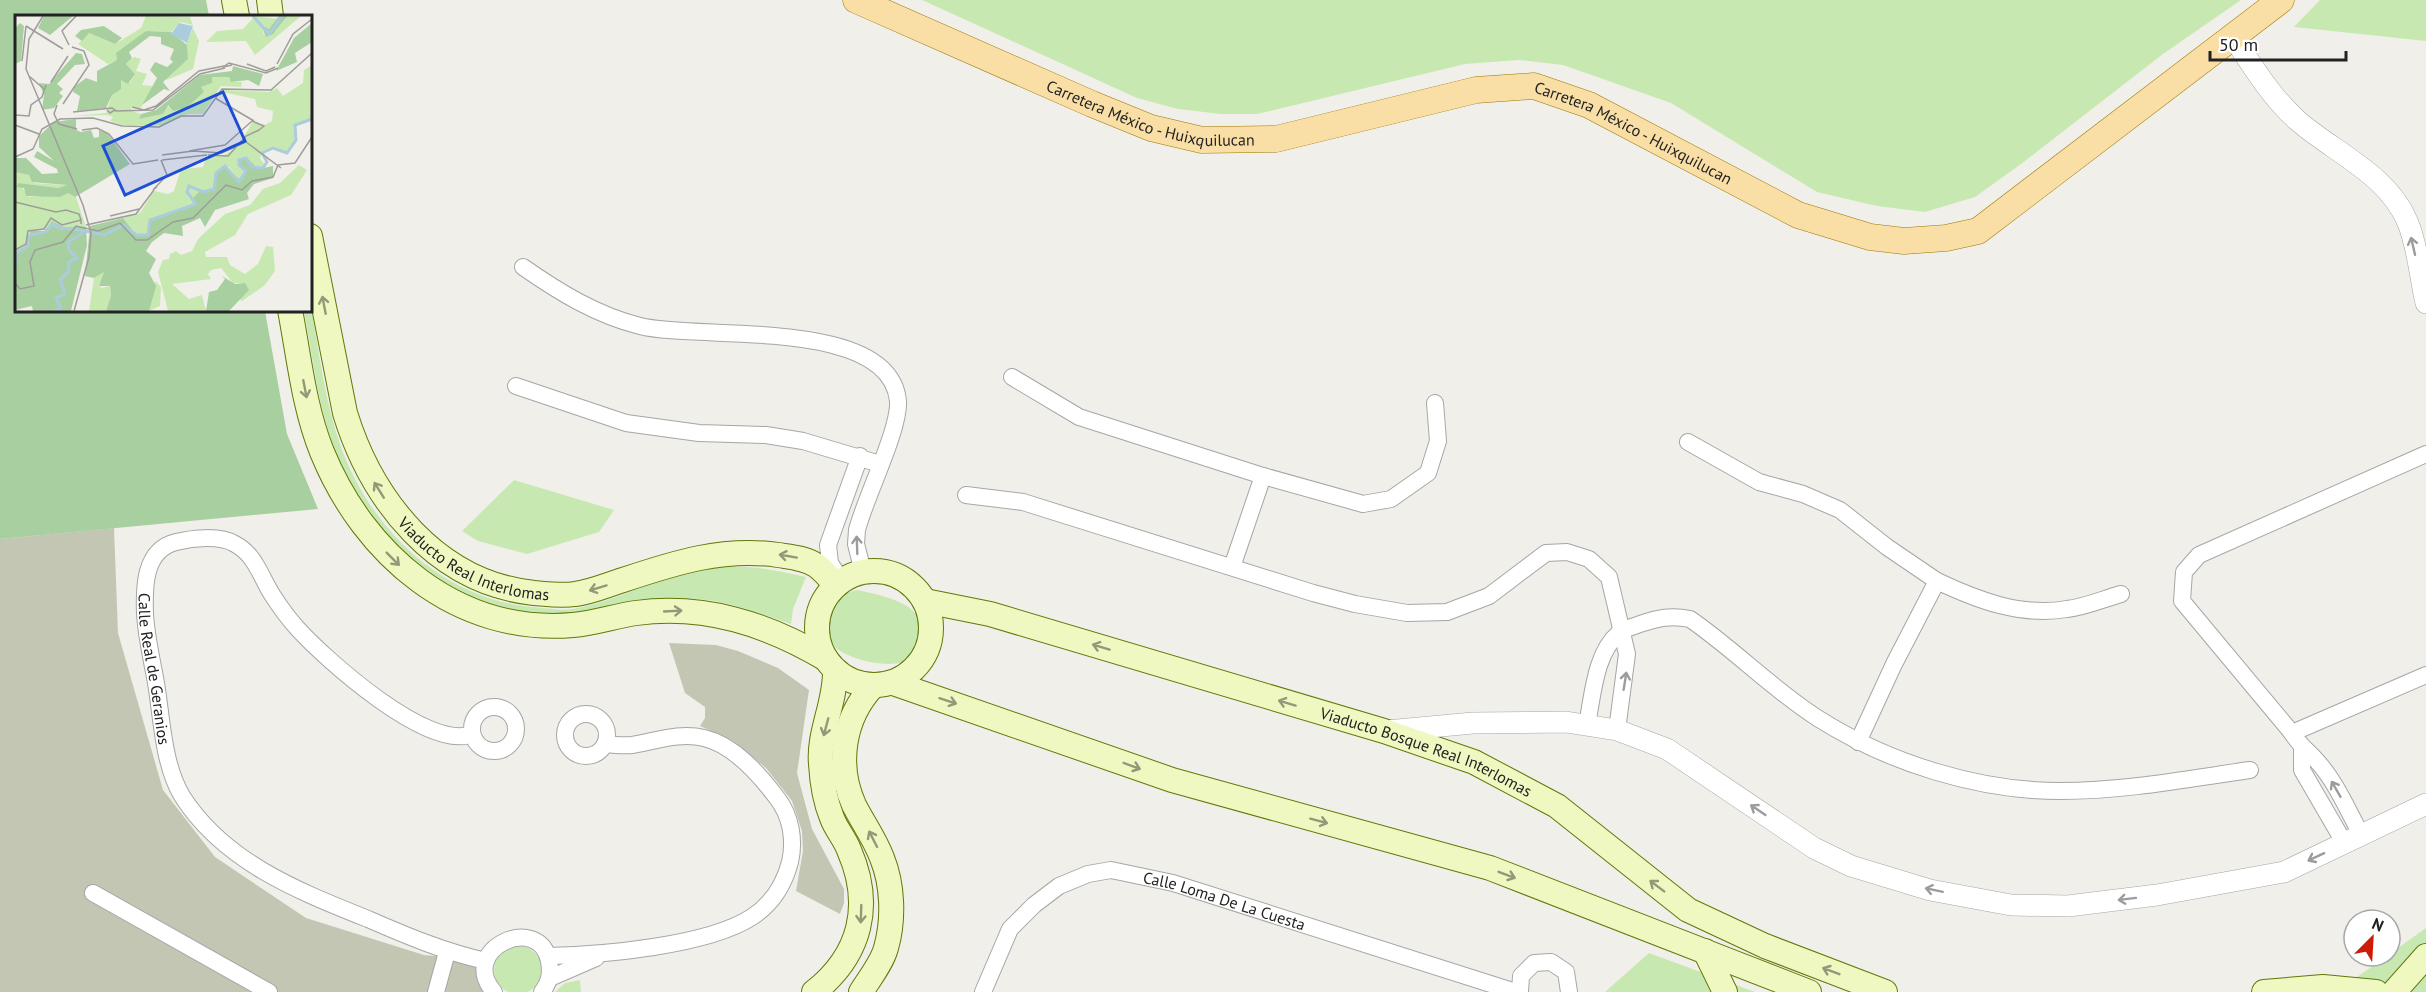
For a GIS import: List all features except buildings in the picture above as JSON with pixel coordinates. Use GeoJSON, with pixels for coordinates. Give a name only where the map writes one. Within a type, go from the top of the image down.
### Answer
{"type":"FeatureCollection","features":[{"type":"Feature","properties":{"kind":"main road"},"geometry":{"type":"LineString","coordinates":[[234,0],[237,15]]}},
{"type":"Feature","properties":{"kind":"main road"},"geometry":{"type":"LineString","coordinates":[[268,0],[271,15]]}},
{"type":"Feature","properties":{"kind":"main road","name":"Carretera México - Huixquilucan"},"geometry":{"type":"LineString","coordinates":[[856,0],[1092,105],[1151,128],[1202,141],[1276,139],[1476,90],[1534,86],[1589,105],[1798,215],[1870,237],[1904,241],[1946,238],[1978,231],[2281,0]]}},
{"type":"Feature","properties":{"kind":"main road","name":"Viaducto Real Interlomas"},"geometry":{"type":"LineString","coordinates":[[312,246],[338,381],[353,440],[382,495],[400,519],[424,543],[452,565],[492,585],[522,592],[574,595],[704,555],[764,553],[804,560],[847,580]]}},
{"type":"Feature","properties":{"kind":"main road","name":"Viaducto Real Interlomas"},"geometry":{"type":"LineString","coordinates":[[290,312],[312,421],[334,480],[353,512],[374,539],[423,585],[448,602],[479,614],[513,622],[572,625],[635,613],[693,610],[715,614],[773,632],[830,664]]}},
{"type":"Feature","properties":{"kind":"main road"},"geometry":{"type":"LineString","coordinates":[[861,992],[886,950],[892,920],[890,890],[883,859],[854,804],[845,775],[848,729],[855,710],[883,684],[914,670],[928,650],[932,625],[925,600],[909,583],[896,575],[880,571],[847,580],[822,604],[817,626],[821,649],[830,664],[849,680],[883,684],[1172,780],[1490,868],[1809,992]]}},
{"type":"Feature","properties":{"kind":"main road","name":"Viaducto Bosque Real Interlomas"},"geometry":{"type":"LineString","coordinates":[[925,600],[990,614],[1384,731],[1474,762],[1557,806],[1688,910],[1765,946],[1886,992]]}},
{"type":"Feature","properties":{"kind":"main road"},"geometry":{"type":"LineString","coordinates":[[814,992],[826,982],[847,956],[861,926],[862,900],[858,876],[849,849],[832,819],[821,762],[834,694],[830,664]]}},
{"type":"Feature","properties":{"kind":"main road"},"geometry":{"type":"LineString","coordinates":[[1705,951],[1725,992]]}},
{"type":"Feature","properties":{"kind":"main road"},"geometry":{"type":"LineString","coordinates":[[2394,992],[2426,956]]}},
{"type":"Feature","properties":{"kind":"main road"},"geometry":{"type":"LineString","coordinates":[[2264,992],[2323,987],[2376,992]]}},
{"type":"Feature","properties":{"kind":"street"},"geometry":{"type":"LineString","coordinates":[[2234,38],[2261,80],[2298,121],[2372,176],[2394,199],[2408,223],[2426,303]]}},
{"type":"Feature","properties":{"kind":"street"},"geometry":{"type":"LineString","coordinates":[[523,267],[572,300],[640,326],[772,336],[842,348],[866,356],[882,368],[894,382],[898,403],[893,429],[857,530],[847,580]]}},
{"type":"Feature","properties":{"kind":"street"},"geometry":{"type":"LineString","coordinates":[[1012,377],[1079,417],[1263,476],[1363,504],[1391,499],[1428,473],[1438,441],[1435,403]]}},
{"type":"Feature","properties":{"kind":"street"},"geometry":{"type":"LineString","coordinates":[[516,386],[627,423],[690,432],[766,435],[803,441],[860,456],[880,464]]}},
{"type":"Feature","properties":{"kind":"street"},"geometry":{"type":"LineString","coordinates":[[1688,442],[1759,482],[1803,494],[1840,510],[1887,547],[1937,581],[1975,599],[2015,609],[2066,610],[2121,594]]}},
{"type":"Feature","properties":{"kind":"street"},"geometry":{"type":"LineString","coordinates":[[2353,840],[2334,784],[2316,760],[2302,749],[2292,733],[2182,601],[2184,572],[2199,555],[2426,454]]}},
{"type":"Feature","properties":{"kind":"street"},"geometry":{"type":"LineString","coordinates":[[847,580],[830,563],[828,545],[860,456]]}},
{"type":"Feature","properties":{"kind":"street"},"geometry":{"type":"LineString","coordinates":[[1232,567],[1263,476]]}},
{"type":"Feature","properties":{"kind":"street"},"geometry":{"type":"LineString","coordinates":[[966,495],[1023,502],[1103,530],[1355,604],[1407,613],[1447,612],[1489,596],[1546,553],[1567,552],[1589,559],[1609,578],[1627,654],[1627,668],[1617,730]]}},
{"type":"Feature","properties":{"kind":"street","name":"Calle Real de Geranios"},"geometry":{"type":"LineString","coordinates":[[472,734],[461,739],[432,732],[360,687],[297,628],[272,596],[255,561],[234,543],[202,538],[173,542],[153,556],[144,585],[146,620],[168,757],[181,794],[210,832],[260,870],[306,894],[447,952],[486,961]]}},
{"type":"Feature","properties":{"kind":"street"},"geometry":{"type":"LineString","coordinates":[[1858,742],[1894,664],[1937,581]]}},
{"type":"Feature","properties":{"kind":"street"},"geometry":{"type":"LineString","coordinates":[[1587,724],[1605,651],[1621,631],[1658,618],[1673,616],[1690,619],[1788,697],[1858,742],[1967,780],[2007,787],[2059,791],[2121,788],[2250,770]]}},
{"type":"Feature","properties":{"kind":"street"},"geometry":{"type":"LineString","coordinates":[[2292,733],[2426,675]]}},
{"type":"Feature","properties":{"kind":"street"},"geometry":{"type":"LineString","coordinates":[[1384,731],[1473,723],[1587,724],[1617,730],[1667,749],[1814,848],[1851,866],[1930,890],[2011,905],[2068,906],[2157,895],[2284,872],[2426,804]]}},
{"type":"Feature","properties":{"kind":"street"},"geometry":{"type":"LineString","coordinates":[[548,956],[606,954],[684,940],[732,927],[751,918],[765,907],[780,889],[787,873],[793,839],[788,818],[779,800],[731,750],[705,738],[683,736],[629,746],[605,744]]}},
{"type":"Feature","properties":{"kind":"street","name":"Calle Loma De La Cuesta"},"geometry":{"type":"LineString","coordinates":[[983,992],[1010,929],[1034,905],[1059,886],[1088,874],[1111,870],[1173,883],[1518,992]]}},
{"type":"Feature","properties":{"kind":"street"},"geometry":{"type":"LineString","coordinates":[[93,893],[269,992]]}},
{"type":"Feature","properties":{"kind":"street"},"geometry":{"type":"LineString","coordinates":[[494,992],[487,981],[486,961],[491,950],[500,942],[512,938],[535,942],[548,956],[545,988]]}},
{"type":"Feature","properties":{"kind":"street"},"geometry":{"type":"LineString","coordinates":[[436,992],[447,952]]}},
{"type":"Feature","properties":{"kind":"street"},"geometry":{"type":"LineString","coordinates":[[545,988],[606,954]]}},
{"type":"Feature","properties":{"kind":"street"},"geometry":{"type":"LineString","coordinates":[[1518,992],[1521,976],[1534,963],[1551,962],[1566,972],[1569,992]]}},
{"type":"Feature","properties":{"kind":"shaded area"},"geometry":{"type":"Polygon","coordinates":[[[114,528],[118,633],[163,790],[215,857],[306,918],[424,955],[483,960],[489,992],[0,992],[0,539],[114,528]]]}},
{"type":"Feature","properties":{"kind":"shaded area"},"geometry":{"type":"Polygon","coordinates":[[[669,643],[716,645],[738,651],[778,668],[809,690],[797,773],[812,829],[844,889],[844,903],[840,914],[796,891],[803,851],[802,831],[792,801],[766,768],[733,741],[700,726],[705,718],[705,707],[685,693],[669,643]]]}},
{"type":"Feature","properties":{"kind":"green space"},"geometry":{"type":"Polygon","coordinates":[[[0,0],[206,0],[209,15],[15,15],[15,312],[265,312],[287,434],[318,509],[0,539],[0,0]]]}},
{"type":"Feature","properties":{"kind":"green space"},"geometry":{"type":"Polygon","coordinates":[[[922,0],[2241,0],[2163,54],[1975,197],[1925,212],[1877,206],[1817,192],[1671,103],[1563,65],[1519,60],[1465,64],[1257,114],[1221,114],[1178,109],[1137,98],[922,0]]]}},
{"type":"Feature","properties":{"kind":"green space"},"geometry":{"type":"Polygon","coordinates":[[[2320,0],[2426,0],[2426,41],[2294,27],[2320,0]]]}},
{"type":"Feature","properties":{"kind":"green space"},"geometry":{"type":"Polygon","coordinates":[[[312,311],[323,377],[341,447],[354,477],[371,506],[391,532],[414,555],[440,575],[469,590],[499,601],[563,610],[589,605],[703,569],[742,567],[768,569],[806,577],[793,609],[791,624],[757,612],[699,599],[651,602],[560,617],[512,612],[465,599],[416,565],[369,514],[335,453],[320,400],[304,312],[312,311]]]}},
{"type":"Feature","properties":{"kind":"green space"},"geometry":{"type":"Polygon","coordinates":[[[514,480],[614,510],[599,532],[527,554],[478,541],[462,531],[514,480]]]}},
{"type":"Feature","properties":{"kind":"green space"},"geometry":{"type":"Polygon","coordinates":[[[857,590],[896,601],[914,612],[918,619],[920,635],[914,650],[903,662],[886,664],[856,658],[839,650],[827,636],[825,619],[828,610],[840,597],[857,590]]]}},
{"type":"Feature","properties":{"kind":"green space"},"geometry":{"type":"Polygon","coordinates":[[[2426,928],[2426,992],[2336,992],[2370,968],[2402,968],[2402,945],[2426,928]]]}},
{"type":"Feature","properties":{"kind":"green space"},"geometry":{"type":"Polygon","coordinates":[[[513,946],[523,946],[531,950],[542,965],[542,975],[538,983],[525,993],[511,993],[505,990],[494,975],[494,965],[498,957],[513,946]]]}},
{"type":"Feature","properties":{"kind":"green space"},"geometry":{"type":"Polygon","coordinates":[[[1649,953],[1755,992],[1605,992],[1649,953]]]}},
{"type":"Feature","properties":{"kind":"green space"},"geometry":{"type":"Polygon","coordinates":[[[580,980],[581,992],[555,992],[565,983],[580,980]]]}}]}
